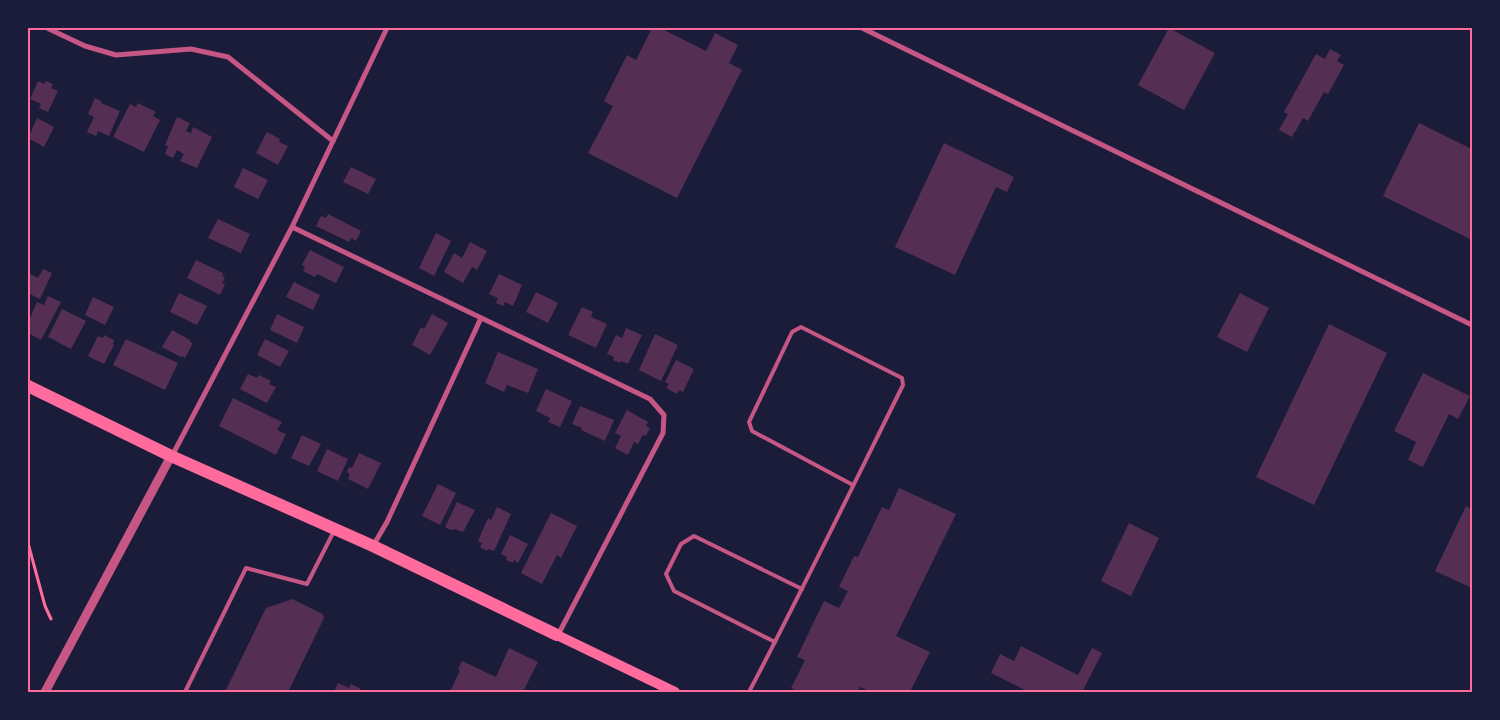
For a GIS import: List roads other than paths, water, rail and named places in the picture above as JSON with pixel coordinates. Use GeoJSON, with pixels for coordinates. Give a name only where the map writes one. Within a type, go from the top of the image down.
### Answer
{"type":"FeatureCollection","features":[{"type":"Feature","properties":{"kind":"main road"},"geometry":{"type":"LineString","coordinates":[[28,386],[171,456],[373,546],[675,692]]}},
{"type":"Feature","properties":{"kind":"street"},"geometry":{"type":"LineString","coordinates":[[47,28],[85,46],[116,55],[191,49],[228,57],[333,142]]}},
{"type":"Feature","properties":{"kind":"street"},"geometry":{"type":"LineString","coordinates":[[45,692],[292,227],[387,28]]}},
{"type":"Feature","properties":{"kind":"street"},"geometry":{"type":"LineString","coordinates":[[862,28],[1472,325]]}},
{"type":"Feature","properties":{"kind":"street"},"geometry":{"type":"LineString","coordinates":[[292,227],[650,399],[664,416],[663,434],[557,635]]}},
{"type":"Feature","properties":{"kind":"street"},"geometry":{"type":"LineString","coordinates":[[373,546],[387,522],[481,318]]}},
{"type":"Feature","properties":{"kind":"lane"},"geometry":{"type":"LineString","coordinates":[[749,692],[854,485],[902,385],[902,378],[801,327],[792,332],[749,422],[752,431],[854,485]]}},
{"type":"Feature","properties":{"kind":"lane"},"geometry":{"type":"LineString","coordinates":[[185,692],[246,568],[307,584],[335,529]]}},
{"type":"Feature","properties":{"kind":"lane"},"geometry":{"type":"LineString","coordinates":[[775,642],[674,591],[666,574],[681,544],[694,536],[802,589]]}}]}
